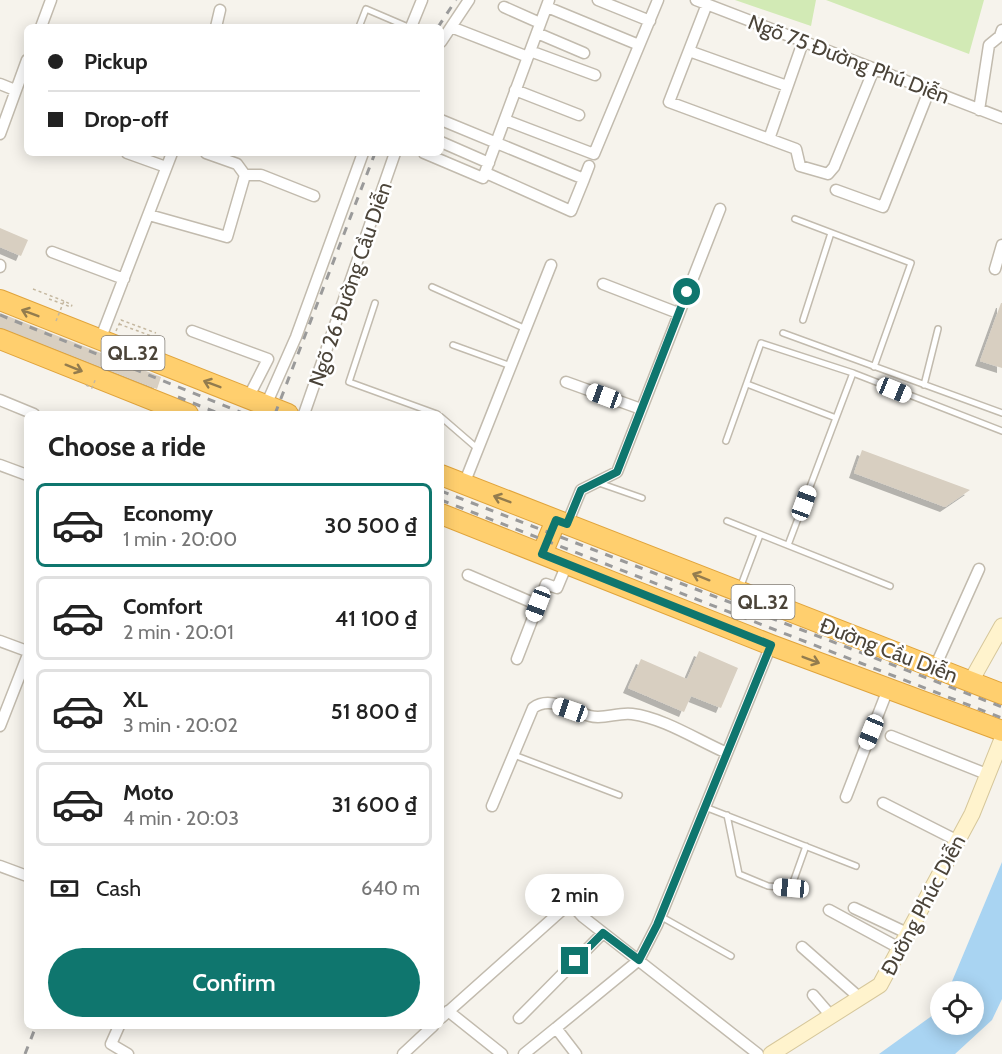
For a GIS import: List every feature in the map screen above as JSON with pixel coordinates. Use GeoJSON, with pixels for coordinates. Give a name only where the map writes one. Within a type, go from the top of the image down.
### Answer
{"type":"FeatureCollection","features":[{"type":"Feature","properties":{"kind":"highway","name":"QL.32"},"geometry":{"type":"LineString","coordinates":[[0,300],[272,410]]}},
{"type":"Feature","properties":{"kind":"highway","name":"QL.32"},"geometry":{"type":"LineString","coordinates":[[0,339],[180,411]]}},
{"type":"Feature","properties":{"kind":"highway","name":"Đường Cầu Diễn"},"geometry":{"type":"LineString","coordinates":[[444,476],[1002,694]]}},
{"type":"Feature","properties":{"kind":"highway","name":"Đường Cầu Diễn"},"geometry":{"type":"LineString","coordinates":[[444,515],[771,645],[1002,731]]}},
{"type":"Feature","properties":{"kind":"highway"},"geometry":{"type":"LineString","coordinates":[[542,554],[562,522]]}},
{"type":"Feature","properties":{"kind":"street"},"geometry":{"type":"LineString","coordinates":[[41,24],[51,0]]}},
{"type":"Feature","properties":{"kind":"street"},"geometry":{"type":"LineString","coordinates":[[410,24],[422,0]]}},
{"type":"Feature","properties":{"kind":"street"},"geometry":{"type":"LineString","coordinates":[[444,38],[469,0]]}},
{"type":"Feature","properties":{"kind":"street"},"geometry":{"type":"LineString","coordinates":[[598,0],[650,21]]}},
{"type":"Feature","properties":{"kind":"street"},"geometry":{"type":"LineString","coordinates":[[505,120],[594,154],[658,0]]}},
{"type":"Feature","properties":{"kind":"street"},"geometry":{"type":"LineString","coordinates":[[702,2],[689,51],[669,102],[796,149],[800,166],[828,174],[834,167],[874,69]]}},
{"type":"Feature","properties":{"kind":"street","name":"Ngõ 75 Đường Phú Diễn"},"geometry":{"type":"LineString","coordinates":[[702,2],[1002,118]]}},
{"type":"Feature","properties":{"kind":"street"},"geometry":{"type":"LineString","coordinates":[[431,156],[483,178],[548,3],[639,45]]}},
{"type":"Feature","properties":{"kind":"street"},"geometry":{"type":"LineString","coordinates":[[504,7],[584,53]]}},
{"type":"Feature","properties":{"kind":"street"},"geometry":{"type":"LineString","coordinates":[[217,24],[220,10]]}},
{"type":"Feature","properties":{"kind":"street"},"geometry":{"type":"LineString","coordinates":[[451,27],[595,75]]}},
{"type":"Feature","properties":{"kind":"street"},"geometry":{"type":"LineString","coordinates":[[979,110],[987,50],[991,42],[1000,36],[1002,30]]}},
{"type":"Feature","properties":{"kind":"street"},"geometry":{"type":"LineString","coordinates":[[769,139],[803,42]]}},
{"type":"Feature","properties":{"kind":"street"},"geometry":{"type":"LineString","coordinates":[[689,51],[788,86]]}},
{"type":"Feature","properties":{"kind":"street"},"geometry":{"type":"LineString","coordinates":[[0,134],[24,68]]}},
{"type":"Feature","properties":{"kind":"street"},"geometry":{"type":"LineString","coordinates":[[0,84],[15,90]]}},
{"type":"Feature","properties":{"kind":"street"},"geometry":{"type":"LineString","coordinates":[[515,90],[579,115]]}},
{"type":"Feature","properties":{"kind":"street"},"geometry":{"type":"LineString","coordinates":[[836,190],[883,207],[929,91]]}},
{"type":"Feature","properties":{"kind":"street"},"geometry":{"type":"LineString","coordinates":[[444,121],[584,179]]}},
{"type":"Feature","properties":{"kind":"street"},"geometry":{"type":"LineString","coordinates":[[444,144],[571,211],[589,166]]}},
{"type":"Feature","properties":{"kind":"street"},"geometry":{"type":"LineString","coordinates":[[135,156],[166,167]]}},
{"type":"Feature","properties":{"kind":"street"},"geometry":{"type":"LineString","coordinates":[[100,340],[171,156]]}},
{"type":"Feature","properties":{"kind":"street"},"geometry":{"type":"LineString","coordinates":[[214,156],[237,164],[246,176]]}},
{"type":"Feature","properties":{"kind":"street"},"geometry":{"type":"LineString","coordinates":[[272,410],[362,156]]}},
{"type":"Feature","properties":{"kind":"street","name":"Ngõ 26 Đường Cầu Diễn"},"geometry":{"type":"LineString","coordinates":[[305,411],[394,156]]}},
{"type":"Feature","properties":{"kind":"street"},"geometry":{"type":"LineString","coordinates":[[246,176],[261,175],[314,196]]}},
{"type":"Feature","properties":{"kind":"street"},"geometry":{"type":"LineString","coordinates":[[149,215],[227,237],[246,176]]}},
{"type":"Feature","properties":{"kind":"street"},"geometry":{"type":"LineString","coordinates":[[562,522],[581,490],[617,472],[720,209]]}},
{"type":"Feature","properties":{"kind":"street"},"geometry":{"type":"LineString","coordinates":[[995,269],[1002,245]]}},
{"type":"Feature","properties":{"kind":"street"},"geometry":{"type":"LineString","coordinates":[[52,252],[124,279]]}},
{"type":"Feature","properties":{"kind":"street"},"geometry":{"type":"LineString","coordinates":[[464,484],[551,266]]}},
{"type":"Feature","properties":{"kind":"street"},"geometry":{"type":"LineString","coordinates":[[603,285],[678,313]]}},
{"type":"Feature","properties":{"kind":"street"},"geometry":{"type":"LineString","coordinates":[[192,331],[268,359],[272,410]]}},
{"type":"Feature","properties":{"kind":"street"},"geometry":{"type":"LineString","coordinates":[[566,382],[641,409]]}},
{"type":"Feature","properties":{"kind":"street"},"geometry":{"type":"LineString","coordinates":[[0,400],[27,411]]}},
{"type":"Feature","properties":{"kind":"street"},"geometry":{"type":"LineString","coordinates":[[0,465],[24,474]]}},
{"type":"Feature","properties":{"kind":"street"},"geometry":{"type":"LineString","coordinates":[[517,660],[546,584],[557,588],[567,564]]}},
{"type":"Feature","properties":{"kind":"street"},"geometry":{"type":"LineString","coordinates":[[935,667],[979,569]]}},
{"type":"Feature","properties":{"kind":"street"},"geometry":{"type":"LineString","coordinates":[[468,575],[538,604]]}},
{"type":"Feature","properties":{"kind":"street"},"geometry":{"type":"LineString","coordinates":[[971,681],[1002,627]]}},
{"type":"Feature","properties":{"kind":"street"},"geometry":{"type":"LineString","coordinates":[[0,641],[24,650]]}},
{"type":"Feature","properties":{"kind":"street"},"geometry":{"type":"LineString","coordinates":[[524,1054],[639,960],[660,916],[771,645]]}},
{"type":"Feature","properties":{"kind":"street"},"geometry":{"type":"LineString","coordinates":[[0,726],[24,665]]}},
{"type":"Feature","properties":{"kind":"street"},"geometry":{"type":"LineString","coordinates":[[846,796],[888,689]]}},
{"type":"Feature","properties":{"kind":"street"},"geometry":{"type":"LineString","coordinates":[[492,806],[512,754],[533,708],[539,703],[548,702],[592,717],[630,714],[653,720],[727,753]]}},
{"type":"Feature","properties":{"kind":"street"},"geometry":{"type":"LineString","coordinates":[[891,736],[989,775]]}},
{"type":"Feature","properties":{"kind":"street","name":"Đường Phúc Diễn"},"geometry":{"type":"LineString","coordinates":[[771,1054],[863,998],[880,985],[958,841],[989,775],[1002,739]]}},
{"type":"Feature","properties":{"kind":"street"},"geometry":{"type":"LineString","coordinates":[[883,803],[958,841]]}},
{"type":"Feature","properties":{"kind":"street"},"geometry":{"type":"LineString","coordinates":[[0,866],[24,875]]}},
{"type":"Feature","properties":{"kind":"street"},"geometry":{"type":"LineString","coordinates":[[502,1054],[445,1014],[570,903],[603,933],[758,1054]]}},
{"type":"Feature","properties":{"kind":"street"},"geometry":{"type":"LineString","coordinates":[[854,908],[909,934]]}},
{"type":"Feature","properties":{"kind":"street"},"geometry":{"type":"LineString","coordinates":[[829,910],[901,949]]}},
{"type":"Feature","properties":{"kind":"street"},"geometry":{"type":"LineString","coordinates":[[519,1018],[603,933]]}},
{"type":"Feature","properties":{"kind":"street"},"geometry":{"type":"LineString","coordinates":[[802,947],[863,998]]}},
{"type":"Feature","properties":{"kind":"street"},"geometry":{"type":"LineString","coordinates":[[833,965],[863,998]]}},
{"type":"Feature","properties":{"kind":"street"},"geometry":{"type":"LineString","coordinates":[[815,994],[834,1016]]}},
{"type":"Feature","properties":{"kind":"street"},"geometry":{"type":"LineString","coordinates":[[556,1028],[576,1054]]}},
{"type":"Feature","properties":{"kind":"street"},"geometry":{"type":"LineString","coordinates":[[118,1029],[111,1044],[128,1054]]}},
{"type":"Feature","properties":{"kind":"street"},"geometry":{"type":"LineString","coordinates":[[404,1054],[429,1029]]}},
{"type":"Feature","properties":{"kind":"lane"},"geometry":{"type":"LineString","coordinates":[[360,24],[366,9],[402,24]]}},
{"type":"Feature","properties":{"kind":"lane"},"geometry":{"type":"LineString","coordinates":[[795,219],[911,263],[874,367]]}},
{"type":"Feature","properties":{"kind":"lane"},"geometry":{"type":"LineString","coordinates":[[803,320],[831,233]]}},
{"type":"Feature","properties":{"kind":"lane"},"geometry":{"type":"LineString","coordinates":[[432,287],[526,328]]}},
{"type":"Feature","properties":{"kind":"lane"},"geometry":{"type":"LineString","coordinates":[[375,303],[349,382],[429,411]]}},
{"type":"Feature","properties":{"kind":"lane"},"geometry":{"type":"LineString","coordinates":[[924,385],[938,329]]}},
{"type":"Feature","properties":{"kind":"lane"},"geometry":{"type":"LineString","coordinates":[[783,333],[1002,413]]}},
{"type":"Feature","properties":{"kind":"lane"},"geometry":{"type":"LineString","coordinates":[[726,441],[761,343],[853,373],[1002,431]]}},
{"type":"Feature","properties":{"kind":"lane"},"geometry":{"type":"LineString","coordinates":[[453,345],[511,366]]}},
{"type":"Feature","properties":{"kind":"lane"},"geometry":{"type":"LineString","coordinates":[[788,545],[853,373]]}},
{"type":"Feature","properties":{"kind":"lane"},"geometry":{"type":"LineString","coordinates":[[747,384],[836,418]]}},
{"type":"Feature","properties":{"kind":"lane"},"geometry":{"type":"LineString","coordinates":[[444,420],[478,449]]}},
{"type":"Feature","properties":{"kind":"lane"},"geometry":{"type":"LineString","coordinates":[[598,482],[642,498]]}},
{"type":"Feature","properties":{"kind":"lane"},"geometry":{"type":"LineString","coordinates":[[727,521],[890,585]]}},
{"type":"Feature","properties":{"kind":"lane"},"geometry":{"type":"LineString","coordinates":[[739,592],[760,535]]}},
{"type":"Feature","properties":{"kind":"lane"},"geometry":{"type":"LineString","coordinates":[[512,754],[619,795]]}},
{"type":"Feature","properties":{"kind":"lane"},"geometry":{"type":"LineString","coordinates":[[705,807],[856,866]]}},
{"type":"Feature","properties":{"kind":"lane"},"geometry":{"type":"LineString","coordinates":[[727,815],[739,874],[768,886],[791,888],[806,846]]}},
{"type":"Feature","properties":{"kind":"lane"},"geometry":{"type":"LineString","coordinates":[[660,916],[731,956]]}},
{"type":"Feature","properties":{"kind":"path"},"geometry":{"type":"LineString","coordinates":[[33,289],[72,305],[71,308],[49,299]]}},
{"type":"Feature","properties":{"kind":"path"},"geometry":{"type":"LineString","coordinates":[[57,321],[64,301]]}},
{"type":"Feature","properties":{"kind":"path"},"geometry":{"type":"LineString","coordinates":[[121,320],[156,333]]}},
{"type":"Feature","properties":{"kind":"path"},"geometry":{"type":"LineString","coordinates":[[119,324],[154,337]]}},
{"type":"Feature","properties":{"kind":"path"},"geometry":{"type":"LineString","coordinates":[[86,385],[92,388],[96,378]]}},
{"type":"Feature","properties":{"kind":"green space"},"geometry":{"type":"Polygon","coordinates":[[[735,0],[816,0],[811,26],[735,0]]]}},
{"type":"Feature","properties":{"kind":"green space"},"geometry":{"type":"Polygon","coordinates":[[[826,0],[984,0],[969,54],[826,0]]]}},
{"type":"Feature","properties":{"kind":"water"},"geometry":{"type":"Polygon","coordinates":[[[1002,862],[1002,999],[992,1020],[984,1027],[984,981],[952,981],[1002,862]]]}},
{"type":"Feature","properties":{"kind":"water"},"geometry":{"type":"Polygon","coordinates":[[[930,1017],[930,1035],[976,1035],[955,1054],[879,1054],[930,1017]]]}},
{"type":"Feature","properties":{"kind":"building"},"geometry":{"type":"Polygon","coordinates":[[[0,228],[28,240],[21,256],[0,247],[0,228]]]}},
{"type":"Feature","properties":{"kind":"building"},"geometry":{"type":"Polygon","coordinates":[[[1002,303],[1002,368],[980,361],[1002,303]]]}},
{"type":"Feature","properties":{"kind":"building"},"geometry":{"type":"Polygon","coordinates":[[[0,313],[161,377],[157,389],[0,327],[0,313]]]}},
{"type":"Feature","properties":{"kind":"building"},"geometry":{"type":"Polygon","coordinates":[[[862,450],[970,490],[945,507],[854,473],[862,450]]]}},
{"type":"Feature","properties":{"kind":"building"},"geometry":{"type":"Polygon","coordinates":[[[699,651],[738,668],[721,708],[691,696],[684,712],[628,688],[641,659],[687,679],[699,651]]]}},
{"type":"Feature","properties":{"kind":"railway"},"geometry":{"type":"LineString","coordinates":[[440,24],[456,0]]}},
{"type":"Feature","properties":{"kind":"railway"},"geometry":{"type":"LineString","coordinates":[[276,411],[374,156]]}},
{"type":"Feature","properties":{"kind":"railway"},"geometry":{"type":"LineString","coordinates":[[0,315],[238,411]]}},
{"type":"Feature","properties":{"kind":"railway"},"geometry":{"type":"LineString","coordinates":[[178,397],[213,411]]}},
{"type":"Feature","properties":{"kind":"railway"},"geometry":{"type":"LineString","coordinates":[[444,492],[1002,707]]}},
{"type":"Feature","properties":{"kind":"railway"},"geometry":{"type":"LineString","coordinates":[[444,501],[1002,718]]}},
{"type":"Feature","properties":{"kind":"railway"},"geometry":{"type":"LineString","coordinates":[[25,1054],[35,1029]]}},
{"type":"Feature","properties":{"kind":"route"},"geometry":{"type":"LineString","coordinates":[[575,961],[603,933],[639,960],[657,925],[771,645],[542,554],[556,520],[567,524],[581,490],[617,472],[687,292]]}}]}
